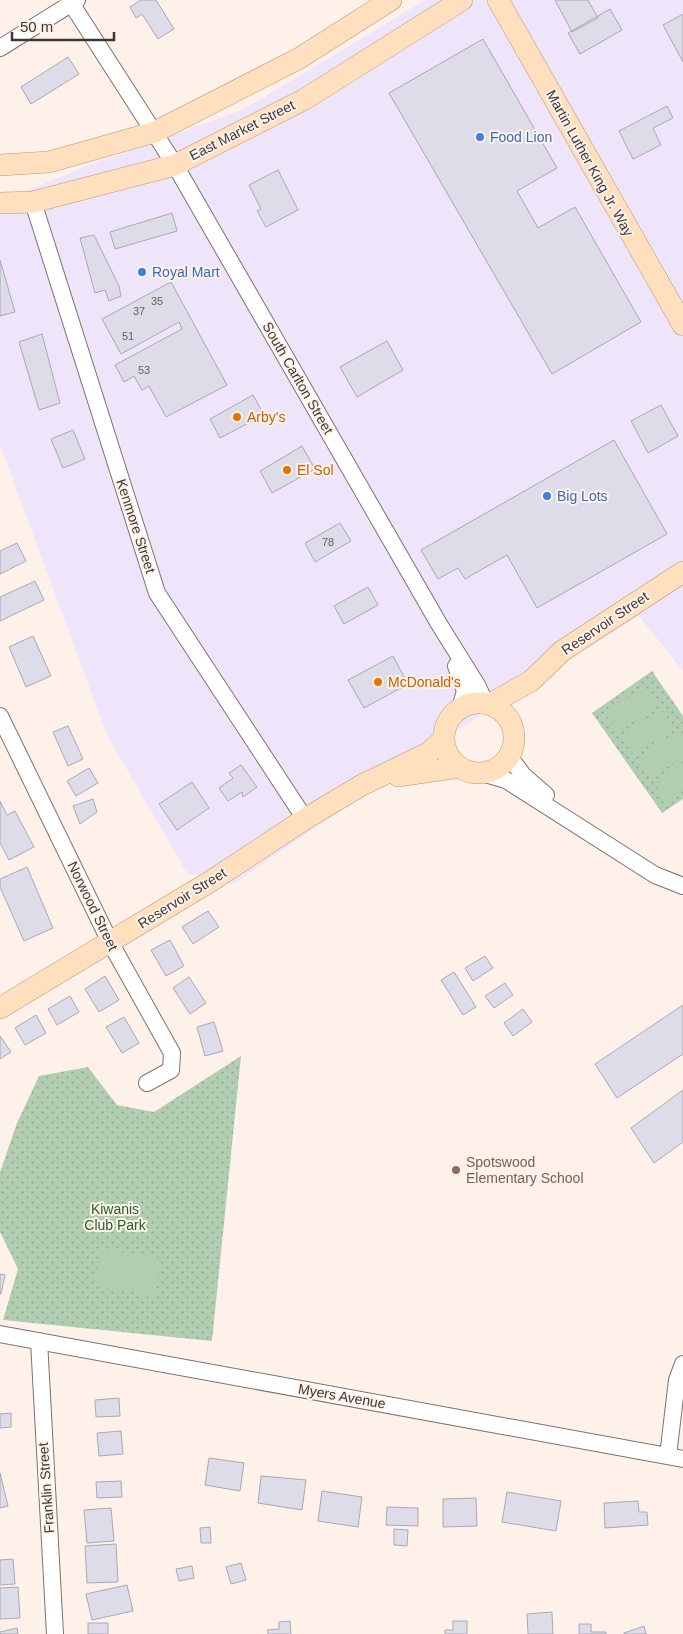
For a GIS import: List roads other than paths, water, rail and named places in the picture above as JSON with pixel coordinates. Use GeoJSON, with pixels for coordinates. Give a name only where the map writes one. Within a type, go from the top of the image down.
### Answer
{"type":"FeatureCollection","features":[{"type":"Feature","properties":{"kind":"main road"},"geometry":{"type":"LineString","coordinates":[[0,165],[49,162],[155,132],[298,59],[391,0]]}},
{"type":"Feature","properties":{"kind":"main road","name":"East Market Street"},"geometry":{"type":"LineString","coordinates":[[0,203],[33,202],[175,165],[305,99],[462,0]]}},
{"type":"Feature","properties":{"kind":"main road","name":"Martin Luther King Jr. Way"},"geometry":{"type":"LineString","coordinates":[[498,0],[683,325]]}},
{"type":"Feature","properties":{"kind":"main road","name":"Reservoir Street"},"geometry":{"type":"LineString","coordinates":[[488,704],[531,681],[562,651],[683,572]]}},
{"type":"Feature","properties":{"kind":"main road","name":"Reservoir Street"},"geometry":{"type":"LineString","coordinates":[[510,724],[531,681]]}},
{"type":"Feature","properties":{"kind":"main road"},"geometry":{"type":"LineString","coordinates":[[468,704],[488,704],[501,711],[510,724],[514,734],[513,746],[509,756],[497,767],[482,773],[460,767],[446,750],[444,738],[449,722],[460,708],[468,704]]}},
{"type":"Feature","properties":{"kind":"main road","name":"Reservoir Street"},"geometry":{"type":"LineString","coordinates":[[0,1008],[211,881],[305,819],[362,785],[428,753],[444,738]]}},
{"type":"Feature","properties":{"kind":"main road","name":"Reservoir Street"},"geometry":{"type":"LineString","coordinates":[[362,785],[411,773],[460,767]]}},
{"type":"Feature","properties":{"kind":"street","name":"South Carlton Street"},"geometry":{"type":"LineString","coordinates":[[73,1],[175,165],[439,624],[488,704]]}},
{"type":"Feature","properties":{"kind":"street"},"geometry":{"type":"LineString","coordinates":[[0,48],[73,1]]}},
{"type":"Feature","properties":{"kind":"street","name":"Kenmore Street"},"geometry":{"type":"LineString","coordinates":[[33,202],[157,593],[305,819]]}},
{"type":"Feature","properties":{"kind":"street","name":"South Carlton Street"},"geometry":{"type":"LineString","coordinates":[[439,624],[464,682],[465,691],[460,708]]}},
{"type":"Feature","properties":{"kind":"street","name":"Norwood Street"},"geometry":{"type":"LineString","coordinates":[[0,716],[110,942],[172,1053],[171,1070],[148,1083]]}},
{"type":"Feature","properties":{"kind":"street"},"geometry":{"type":"LineString","coordinates":[[509,756],[523,775],[584,830]]}},
{"type":"Feature","properties":{"kind":"street"},"geometry":{"type":"LineString","coordinates":[[482,773],[506,780],[654,875],[683,886]]}},
{"type":"Feature","properties":{"kind":"street","name":"Myers Avenue"},"geometry":{"type":"LineString","coordinates":[[0,1334],[675,1458]]}},
{"type":"Feature","properties":{"kind":"street","name":"Franklin Street"},"geometry":{"type":"LineString","coordinates":[[39,1341],[55,1634]]}},
{"type":"Feature","properties":{"kind":"street"},"geometry":{"type":"LineString","coordinates":[[675,1458],[677,1380],[683,1364]]}},
{"type":"Feature","properties":{"kind":"place","name":"Food Lion"},"geometry":{"type":"Point","coordinates":[480,137]}},
{"type":"Feature","properties":{"kind":"place","name":"Royal Mart"},"geometry":{"type":"Point","coordinates":[142,272]}},
{"type":"Feature","properties":{"kind":"place","name":"Arby's"},"geometry":{"type":"Point","coordinates":[237,417]}},
{"type":"Feature","properties":{"kind":"place","name":"El Sol"},"geometry":{"type":"Point","coordinates":[287,470]}},
{"type":"Feature","properties":{"kind":"place","name":"Big Lots"},"geometry":{"type":"Point","coordinates":[547,496]}},
{"type":"Feature","properties":{"kind":"place","name":"McDonald's"},"geometry":{"type":"Point","coordinates":[378,682]}},
{"type":"Feature","properties":{"kind":"place","name":"Spotswood Elementary School"},"geometry":{"type":"Point","coordinates":[456,1170]}},
{"type":"Feature","properties":{"kind":"park label","name":"Kiwanis Club Park"},"geometry":{"type":"Point","coordinates":[115,1218]}}]}
